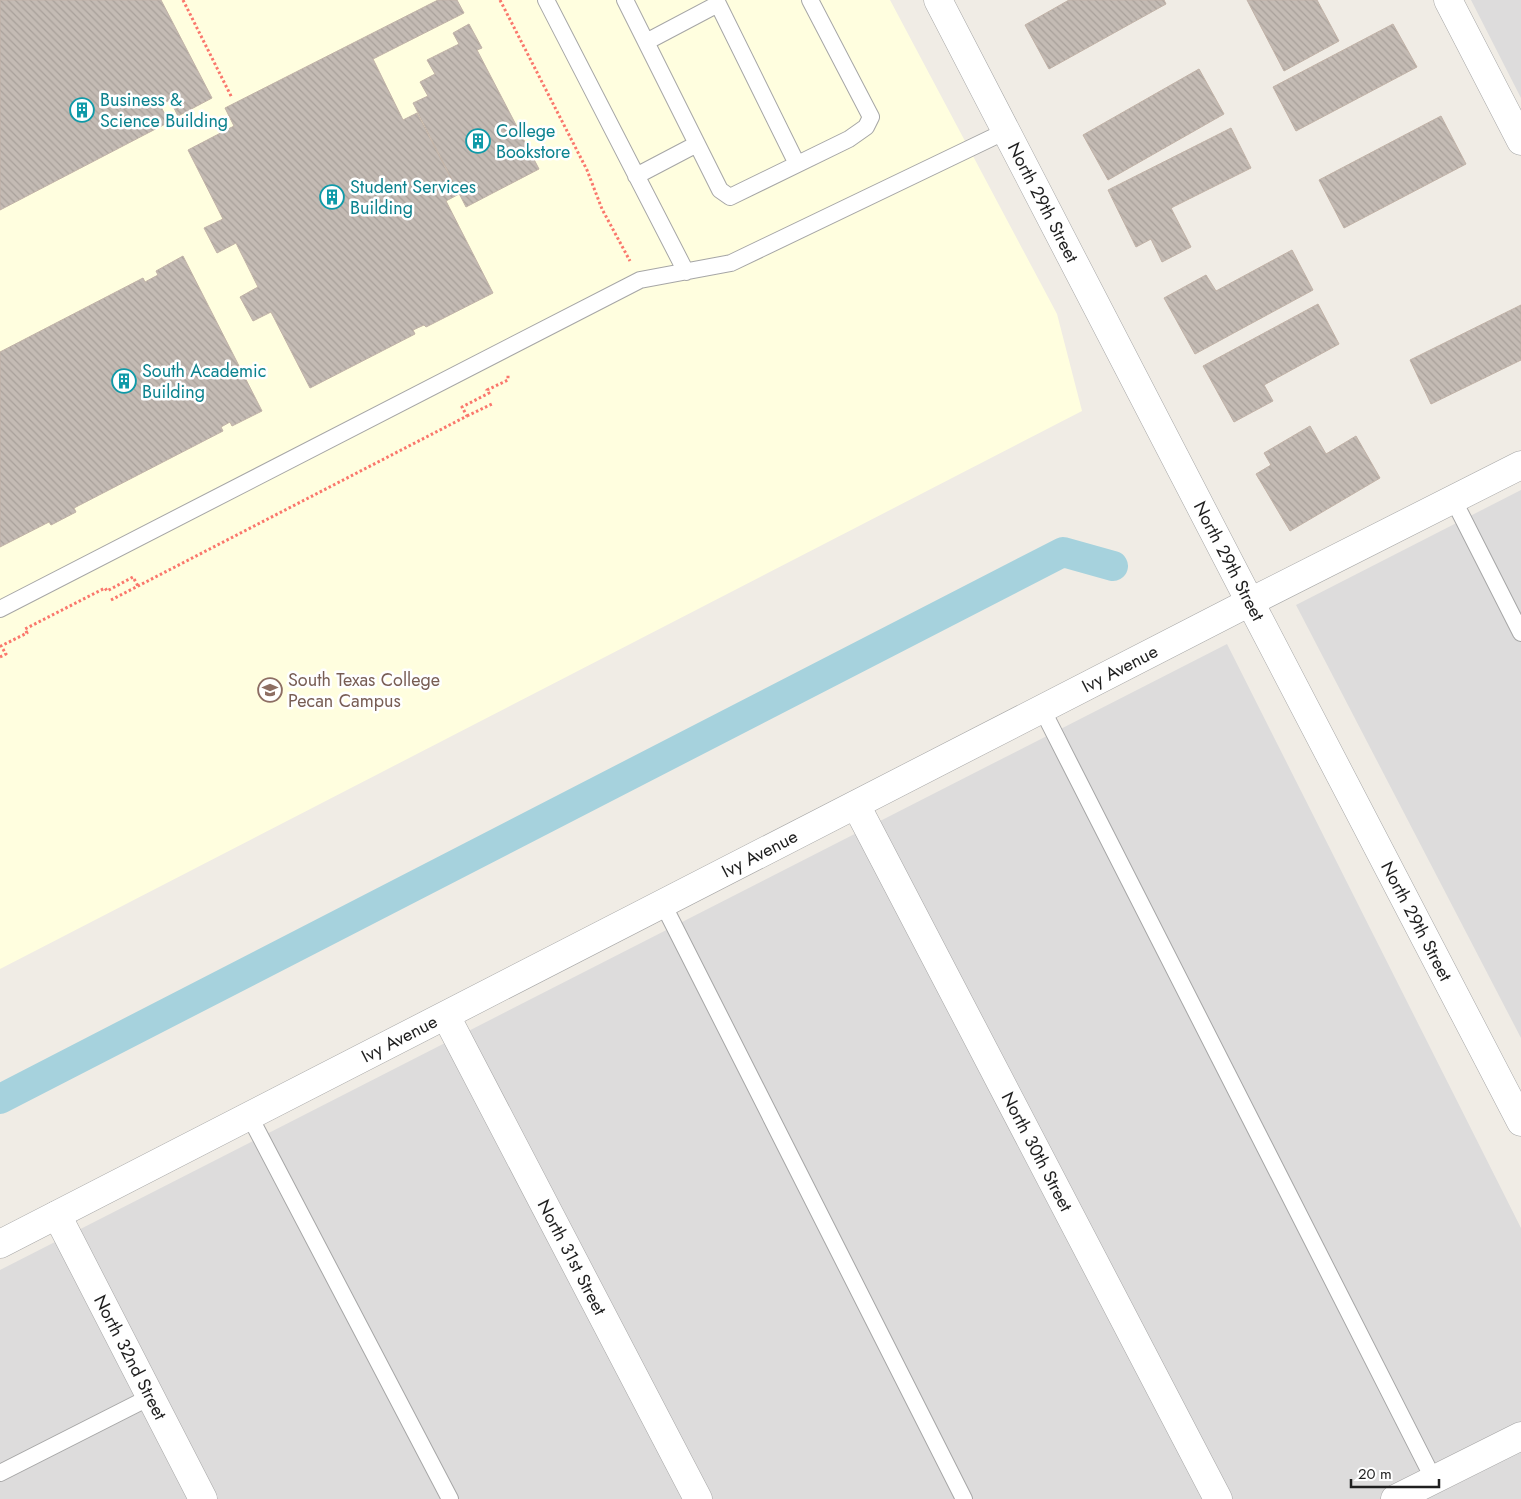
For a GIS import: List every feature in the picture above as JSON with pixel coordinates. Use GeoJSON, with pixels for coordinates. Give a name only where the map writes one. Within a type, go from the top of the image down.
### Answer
{"type":"FeatureCollection","features":[{"type":"Feature","properties":{"kind":"street","name":"North 29th Street"},"geometry":{"type":"LineString","coordinates":[[938,0],[1521,1122]]}},
{"type":"Feature","properties":{"kind":"street"},"geometry":{"type":"LineString","coordinates":[[1448,0],[1521,141]]}},
{"type":"Feature","properties":{"kind":"street","name":"Ivy Avenue"},"geometry":{"type":"LineString","coordinates":[[0,1244],[1250,602],[1521,465]]}},
{"type":"Feature","properties":{"kind":"street","name":"North 30th Street"},"geometry":{"type":"LineString","coordinates":[[856,805],[1218,1499]]}},
{"type":"Feature","properties":{"kind":"street","name":"North 31st Street"},"geometry":{"type":"LineString","coordinates":[[446,1016],[698,1499]]}},
{"type":"Feature","properties":{"kind":"street","name":"North 32nd Street"},"geometry":{"type":"LineString","coordinates":[[57,1215],[203,1499]]}},
{"type":"Feature","properties":{"kind":"street"},"geometry":{"type":"LineString","coordinates":[[1395,1499],[1521,1436]]}},
{"type":"Feature","properties":{"kind":"lane"},"geometry":{"type":"LineString","coordinates":[[546,0],[686,272]]}},
{"type":"Feature","properties":{"kind":"lane"},"geometry":{"type":"LineString","coordinates":[[625,0],[720,190],[730,197],[849,139],[866,128],[871,117],[810,0]]}},
{"type":"Feature","properties":{"kind":"lane"},"geometry":{"type":"LineString","coordinates":[[646,42],[720,1],[797,164]]}},
{"type":"Feature","properties":{"kind":"lane"},"geometry":{"type":"LineString","coordinates":[[0,609],[640,280],[731,263],[1006,132]]}},
{"type":"Feature","properties":{"kind":"lane"},"geometry":{"type":"LineString","coordinates":[[636,176],[697,144]]}},
{"type":"Feature","properties":{"kind":"lane"},"geometry":{"type":"LineString","coordinates":[[1453,499],[1521,633]]}},
{"type":"Feature","properties":{"kind":"lane"},"geometry":{"type":"LineString","coordinates":[[1042,709],[1434,1480]]}},
{"type":"Feature","properties":{"kind":"lane"},"geometry":{"type":"LineString","coordinates":[[663,904],[964,1499]]}},
{"type":"Feature","properties":{"kind":"lane"},"geometry":{"type":"LineString","coordinates":[[250,1116],[450,1499]]}},
{"type":"Feature","properties":{"kind":"lane"},"geometry":{"type":"LineString","coordinates":[[0,1473],[150,1397]]}},
{"type":"Feature","properties":{"kind":"path"},"geometry":{"type":"LineString","coordinates":[[183,0],[232,98]]}},
{"type":"Feature","properties":{"kind":"path"},"geometry":{"type":"LineString","coordinates":[[500,0],[584,164],[602,209],[640,280]]}},
{"type":"Feature","properties":{"kind":"path"},"geometry":{"type":"LineString","coordinates":[[467,416],[462,407],[489,393],[487,390],[508,380],[506,349]]}},
{"type":"Feature","properties":{"kind":"path"},"geometry":{"type":"LineString","coordinates":[[111,600],[494,403]]}},
{"type":"Feature","properties":{"kind":"path"},"geometry":{"type":"LineString","coordinates":[[0,657],[6,654],[1,646],[27,633],[25,628],[105,588],[107,591],[133,577],[138,586]]}},
{"type":"Feature","properties":{"kind":"shaded area","name":"South Texas College Pecan Campus"},"geometry":{"type":"Polygon","coordinates":[[[0,0],[890,0],[1057,314],[1082,411],[0,969],[0,0]]]}},
{"type":"Feature","properties":{"kind":"shaded area"},"geometry":{"type":"Polygon","coordinates":[[[1471,0],[1521,0],[1521,98],[1471,0]]]}},
{"type":"Feature","properties":{"kind":"shaded area"},"geometry":{"type":"Polygon","coordinates":[[[1521,490],[1521,1038],[1296,605],[1521,490]]]}},
{"type":"Feature","properties":{"kind":"shaded area"},"geometry":{"type":"Polygon","coordinates":[[[1227,644],[1521,1228],[1521,1499],[0,1499],[0,1270],[1227,644]]]}},
{"type":"Feature","properties":{"kind":"building","name":"Business & Science Building"},"geometry":{"type":"Polygon","coordinates":[[[0,0],[161,0],[212,98],[178,116],[170,100],[160,105],[169,122],[0,210],[0,0]]]}},
{"type":"Feature","properties":{"kind":"building","name":"Student Services Building"},"geometry":{"type":"Polygon","coordinates":[[[438,0],[457,0],[464,13],[373,59],[403,120],[417,113],[459,194],[446,201],[493,293],[426,327],[424,325],[413,330],[415,334],[310,388],[271,312],[253,321],[240,297],[258,287],[236,243],[217,253],[204,228],[223,219],[188,150],[234,126],[225,108],[438,0]]]}},
{"type":"Feature","properties":{"kind":"building"},"geometry":{"type":"Polygon","coordinates":[[[1069,0],[1164,0],[1166,4],[1049,69],[1025,25],[1069,0]]]}},
{"type":"Feature","properties":{"kind":"building"},"geometry":{"type":"Polygon","coordinates":[[[1247,0],[1317,0],[1339,41],[1284,71],[1247,0]]]}},
{"type":"Feature","properties":{"kind":"building","name":"College Bookstore"},"geometry":{"type":"Polygon","coordinates":[[[469,24],[482,48],[477,50],[539,169],[466,207],[413,103],[428,96],[420,82],[435,74],[427,60],[459,44],[453,33],[469,24]]]}},
{"type":"Feature","properties":{"kind":"building"},"geometry":{"type":"Polygon","coordinates":[[[1393,24],[1417,67],[1296,131],[1273,87],[1393,24]]]}},
{"type":"Feature","properties":{"kind":"building"},"geometry":{"type":"Polygon","coordinates":[[[1199,69],[1224,114],[1108,180],[1083,135],[1199,69]]]}},
{"type":"Feature","properties":{"kind":"building"},"geometry":{"type":"Polygon","coordinates":[[[1441,116],[1466,164],[1344,228],[1319,180],[1441,116]]]}},
{"type":"Feature","properties":{"kind":"building"},"geometry":{"type":"Polygon","coordinates":[[[1231,128],[1251,168],[1171,208],[1191,247],[1162,262],[1151,239],[1136,247],[1108,190],[1231,128]]]}},
{"type":"Feature","properties":{"kind":"building"},"geometry":{"type":"Polygon","coordinates":[[[1292,250],[1313,290],[1195,354],[1164,298],[1206,275],[1216,291],[1292,250]]]}},
{"type":"Feature","properties":{"kind":"building","name":"South Academic Building"},"geometry":{"type":"Polygon","coordinates":[[[183,256],[262,411],[232,426],[230,422],[221,427],[223,431],[74,508],[76,512],[51,525],[49,522],[0,547],[0,352],[143,278],[145,282],[158,275],[156,271],[183,256]]]}},
{"type":"Feature","properties":{"kind":"building"},"geometry":{"type":"Polygon","coordinates":[[[1318,304],[1339,344],[1264,385],[1273,401],[1234,422],[1203,366],[1318,304]]]}},
{"type":"Feature","properties":{"kind":"building"},"geometry":{"type":"Polygon","coordinates":[[[1521,305],[1521,360],[1431,404],[1410,360],[1521,305]]]}},
{"type":"Feature","properties":{"kind":"building"},"geometry":{"type":"Polygon","coordinates":[[[1310,426],[1326,454],[1356,436],[1380,478],[1290,531],[1256,474],[1271,465],[1264,453],[1310,426]]]}},
{"type":"Feature","properties":{"kind":"waterway"},"geometry":{"type":"LineString","coordinates":[[0,1099],[1063,552],[1113,566]]}},
{"type":"Feature","properties":{"kind":"place","name":"Business & Science Building"},"geometry":{"type":"Point","coordinates":[82,110]}},
{"type":"Feature","properties":{"kind":"place","name":"College Bookstore"},"geometry":{"type":"Point","coordinates":[478,141]}},
{"type":"Feature","properties":{"kind":"place","name":"Student Services Building"},"geometry":{"type":"Point","coordinates":[332,197]}},
{"type":"Feature","properties":{"kind":"place","name":"South Academic Building"},"geometry":{"type":"Point","coordinates":[124,381]}},
{"type":"Feature","properties":{"kind":"place","name":"South Texas College Pecan Campus"},"geometry":{"type":"Point","coordinates":[270,690]}}]}
